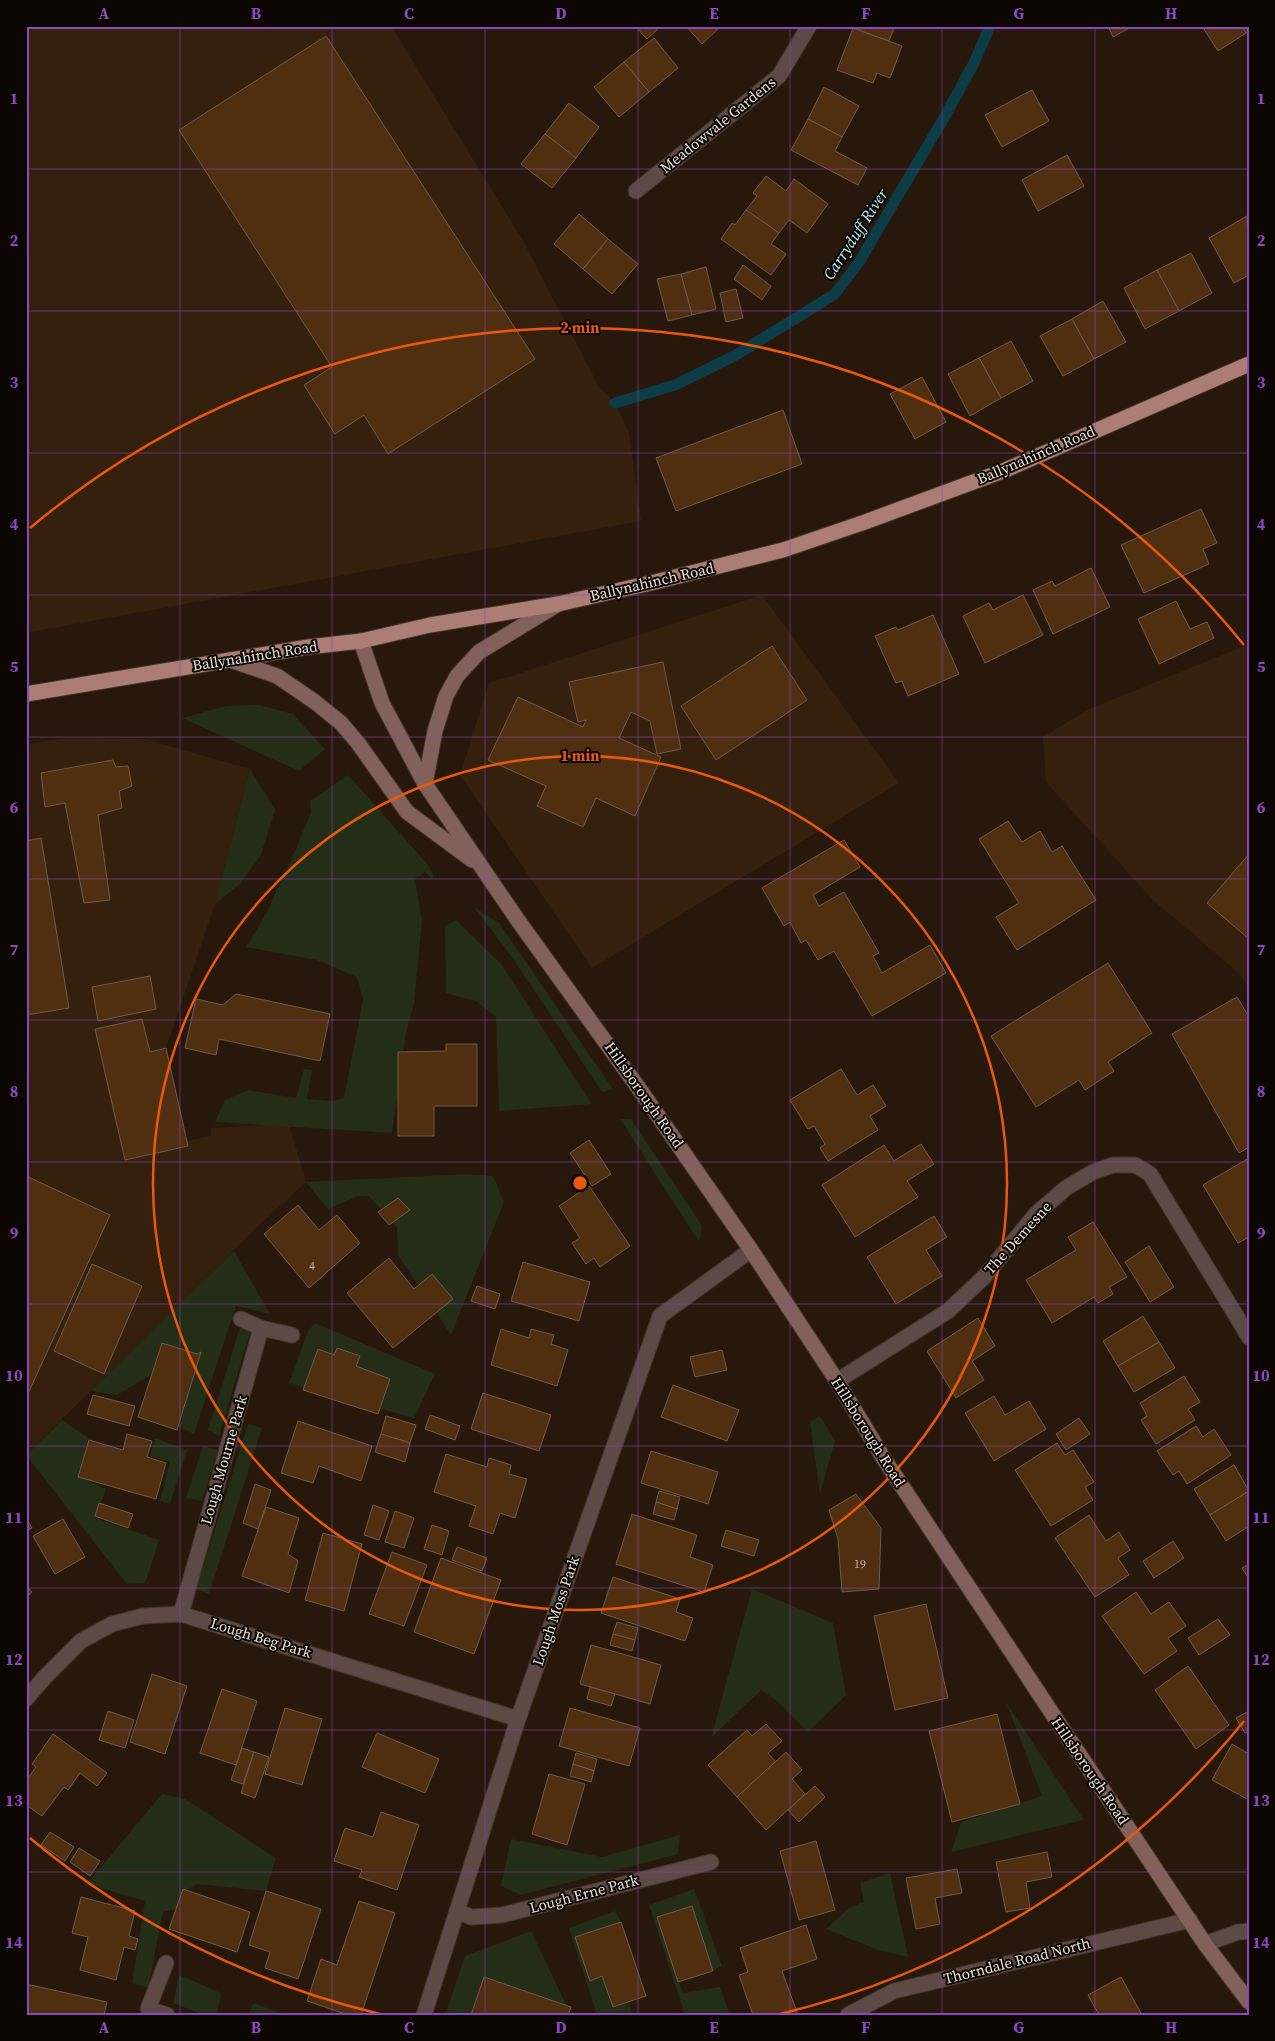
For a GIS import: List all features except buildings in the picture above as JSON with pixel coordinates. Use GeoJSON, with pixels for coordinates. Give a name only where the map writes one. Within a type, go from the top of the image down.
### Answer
{"type":"FeatureCollection","features":[{"type":"Feature","properties":{"kind":"highway","name":"Ballynahinch Road"},"geometry":{"type":"LineString","coordinates":[[26,694],[308,647],[361,641],[430,625],[558,604],[783,550],[851,527],[1004,470],[1249,364]]}},
{"type":"Feature","properties":{"kind":"main road"},"geometry":{"type":"LineString","coordinates":[[425,784],[435,731],[446,696],[457,676],[479,652],[558,604]]}},
{"type":"Feature","properties":{"kind":"main road","name":"Hillsborough Road"},"geometry":{"type":"LineString","coordinates":[[361,641],[382,704],[425,784],[751,1250],[889,1467],[1205,1944],[1249,2002]]}},
{"type":"Feature","properties":{"kind":"main road","name":"Hillsborough Road"},"geometry":{"type":"LineString","coordinates":[[230,660],[277,676],[315,702],[341,723],[358,743],[408,812],[482,867]]}},
{"type":"Feature","properties":{"kind":"street","name":"Meadowvale Gardens"},"geometry":{"type":"LineString","coordinates":[[636,191],[779,76],[809,26]]}},
{"type":"Feature","properties":{"kind":"street","name":"The Demesne"},"geometry":{"type":"LineString","coordinates":[[836,1381],[948,1311],[985,1276],[1036,1214],[1066,1188],[1093,1172],[1113,1165],[1135,1165],[1150,1174],[1249,1337]]}},
{"type":"Feature","properties":{"kind":"street","name":"Lough Moss Park"},"geometry":{"type":"LineString","coordinates":[[424,2015],[518,1719],[660,1316],[751,1250]]}},
{"type":"Feature","properties":{"kind":"street"},"geometry":{"type":"LineString","coordinates":[[241,1319],[262,1328],[292,1335]]}},
{"type":"Feature","properties":{"kind":"street","name":"Lough Mourne Park"},"geometry":{"type":"LineString","coordinates":[[181,1614],[262,1328]]}},
{"type":"Feature","properties":{"kind":"street","name":"Lough Beg Park"},"geometry":{"type":"LineString","coordinates":[[26,1700],[44,1678],[81,1641],[112,1624],[143,1616],[181,1614],[518,1719]]}},
{"type":"Feature","properties":{"kind":"street","name":"Lough Erne Park"},"geometry":{"type":"LineString","coordinates":[[457,1911],[470,1917],[502,1915],[711,1862]]}},
{"type":"Feature","properties":{"kind":"street","name":"Thorndale Road North"},"geometry":{"type":"LineString","coordinates":[[848,2015],[903,1989],[1190,1920]]}},
{"type":"Feature","properties":{"kind":"street"},"geometry":{"type":"LineString","coordinates":[[1205,1944],[1238,1932],[1249,1931]]}},
{"type":"Feature","properties":{"kind":"street"},"geometry":{"type":"LineString","coordinates":[[166,1964],[148,2009],[168,2015]]}},
{"type":"Feature","properties":{"kind":"shaded area"},"geometry":{"type":"Polygon","coordinates":[[[26,26],[391,26],[522,239],[598,385],[615,403],[629,433],[641,521],[26,633],[26,26]]]}},
{"type":"Feature","properties":{"kind":"shaded area"},"geometry":{"type":"Polygon","coordinates":[[[762,595],[899,783],[592,968],[460,775],[489,683],[762,595]]]}},
{"type":"Feature","properties":{"kind":"shaded area"},"geometry":{"type":"Polygon","coordinates":[[[1249,644],[1249,989],[1239,973],[1154,901],[1046,782],[1043,737],[1087,710],[1249,644]]]}},
{"type":"Feature","properties":{"kind":"shaded area"},"geometry":{"type":"Polygon","coordinates":[[[69,738],[144,739],[250,769],[215,904],[166,1048],[187,1141],[211,1136],[211,1128],[289,1124],[306,1182],[255,1229],[182,1303],[26,1454],[26,744],[69,738]]]}},
{"type":"Feature","properties":{"kind":"green space"},"geometry":{"type":"Polygon","coordinates":[[[259,705],[293,714],[325,749],[299,771],[182,718],[226,706],[259,705]]]}},
{"type":"Feature","properties":{"kind":"green space"},"geometry":{"type":"Polygon","coordinates":[[[250,769],[275,810],[261,855],[240,884],[215,904],[250,769]]]}},
{"type":"Feature","properties":{"kind":"green space"},"geometry":{"type":"Polygon","coordinates":[[[348,775],[429,866],[434,876],[432,879],[425,872],[415,879],[422,921],[414,1003],[406,1033],[392,1133],[215,1122],[225,1100],[248,1090],[296,1098],[304,1069],[312,1070],[307,1099],[333,1101],[344,1098],[363,1000],[357,977],[317,960],[246,947],[267,912],[296,849],[311,812],[310,801],[348,775]]]}},
{"type":"Feature","properties":{"kind":"green space"},"geometry":{"type":"Polygon","coordinates":[[[474,907],[499,923],[613,1089],[602,1092],[511,956],[474,907]]]}},
{"type":"Feature","properties":{"kind":"green space"},"geometry":{"type":"Polygon","coordinates":[[[456,920],[501,964],[592,1104],[499,1111],[496,1017],[476,1001],[446,993],[445,926],[456,920]]]}},
{"type":"Feature","properties":{"kind":"green space"},"geometry":{"type":"Polygon","coordinates":[[[620,1119],[631,1119],[702,1226],[699,1242],[620,1119]]]}},
{"type":"Feature","properties":{"kind":"green space"},"geometry":{"type":"Polygon","coordinates":[[[465,1174],[493,1176],[504,1202],[451,1335],[398,1255],[397,1227],[369,1196],[358,1196],[328,1209],[306,1182],[465,1174]]]}},
{"type":"Feature","properties":{"kind":"green space"},"geometry":{"type":"Polygon","coordinates":[[[234,1251],[270,1314],[236,1306],[194,1434],[180,1427],[197,1354],[162,1343],[151,1375],[117,1395],[91,1391],[234,1251]]]}},
{"type":"Feature","properties":{"kind":"green space"},"geometry":{"type":"Polygon","coordinates":[[[315,1323],[435,1374],[414,1418],[289,1383],[308,1331],[315,1323]]]}},
{"type":"Feature","properties":{"kind":"green space"},"geometry":{"type":"Polygon","coordinates":[[[240,1327],[250,1332],[219,1436],[208,1430],[240,1327]]]}},
{"type":"Feature","properties":{"kind":"green space"},"geometry":{"type":"Polygon","coordinates":[[[820,1416],[835,1441],[820,1494],[810,1422],[820,1416]]]}},
{"type":"Feature","properties":{"kind":"green space"},"geometry":{"type":"Polygon","coordinates":[[[62,1420],[88,1438],[80,1477],[106,1489],[95,1518],[159,1540],[145,1583],[127,1584],[26,1455],[62,1420]]]}},
{"type":"Feature","properties":{"kind":"green space"},"geometry":{"type":"Polygon","coordinates":[[[248,1424],[262,1428],[209,1594],[196,1589],[248,1424]]]}},
{"type":"Feature","properties":{"kind":"green space"},"geometry":{"type":"Polygon","coordinates":[[[155,1438],[187,1450],[170,1504],[160,1501],[170,1462],[150,1456],[155,1438]]]}},
{"type":"Feature","properties":{"kind":"green space"},"geometry":{"type":"Polygon","coordinates":[[[203,1446],[218,1450],[202,1501],[186,1498],[203,1446]]]}},
{"type":"Feature","properties":{"kind":"green space"},"geometry":{"type":"Polygon","coordinates":[[[752,1589],[833,1623],[846,1695],[808,1732],[777,1701],[761,1690],[711,1738],[752,1589]]]}},
{"type":"Feature","properties":{"kind":"green space"},"geometry":{"type":"Polygon","coordinates":[[[1006,1702],[1084,1820],[951,1852],[961,1822],[1042,1796],[1006,1702]]]}},
{"type":"Feature","properties":{"kind":"green space"},"geometry":{"type":"Polygon","coordinates":[[[162,1794],[185,1799],[276,1858],[266,1891],[198,1884],[182,1892],[176,1909],[163,1912],[148,1988],[132,1983],[145,1901],[87,1884],[162,1794]]]}},
{"type":"Feature","properties":{"kind":"green space"},"geometry":{"type":"Polygon","coordinates":[[[680,1835],[678,1854],[521,1895],[501,1886],[511,1839],[602,1857],[680,1835]]]}},
{"type":"Feature","properties":{"kind":"green space"},"geometry":{"type":"Polygon","coordinates":[[[890,1873],[908,1957],[878,1950],[826,1929],[849,1908],[864,1902],[860,1883],[890,1873]]]}},
{"type":"Feature","properties":{"kind":"green space"},"geometry":{"type":"Polygon","coordinates":[[[694,1889],[722,1966],[713,1971],[692,1906],[657,1917],[678,1982],[684,1993],[720,1987],[730,2015],[685,2015],[649,1905],[694,1889]]]}},
{"type":"Feature","properties":{"kind":"green space"},"geometry":{"type":"Polygon","coordinates":[[[615,1911],[621,1922],[603,1976],[612,2007],[629,2002],[633,2015],[597,2015],[569,1928],[615,1911]]]}},
{"type":"Feature","properties":{"kind":"green space"},"geometry":{"type":"Polygon","coordinates":[[[531,1931],[571,2015],[450,2015],[446,2013],[465,1956],[531,1931]]]}},
{"type":"Feature","properties":{"kind":"green space"},"geometry":{"type":"Polygon","coordinates":[[[179,1975],[221,1993],[217,2015],[204,2015],[173,2003],[179,1975]]]}},
{"type":"Feature","properties":{"kind":"green space"},"geometry":{"type":"Polygon","coordinates":[[[253,2003],[286,2015],[249,2015],[253,2003]]]}},
{"type":"Feature","properties":{"kind":"waterway","name":"Carryduff River"},"geometry":{"type":"LineString","coordinates":[[615,403],[675,385],[736,355],[835,294],[859,262],[945,116],[974,63],[990,26]]}}]}
